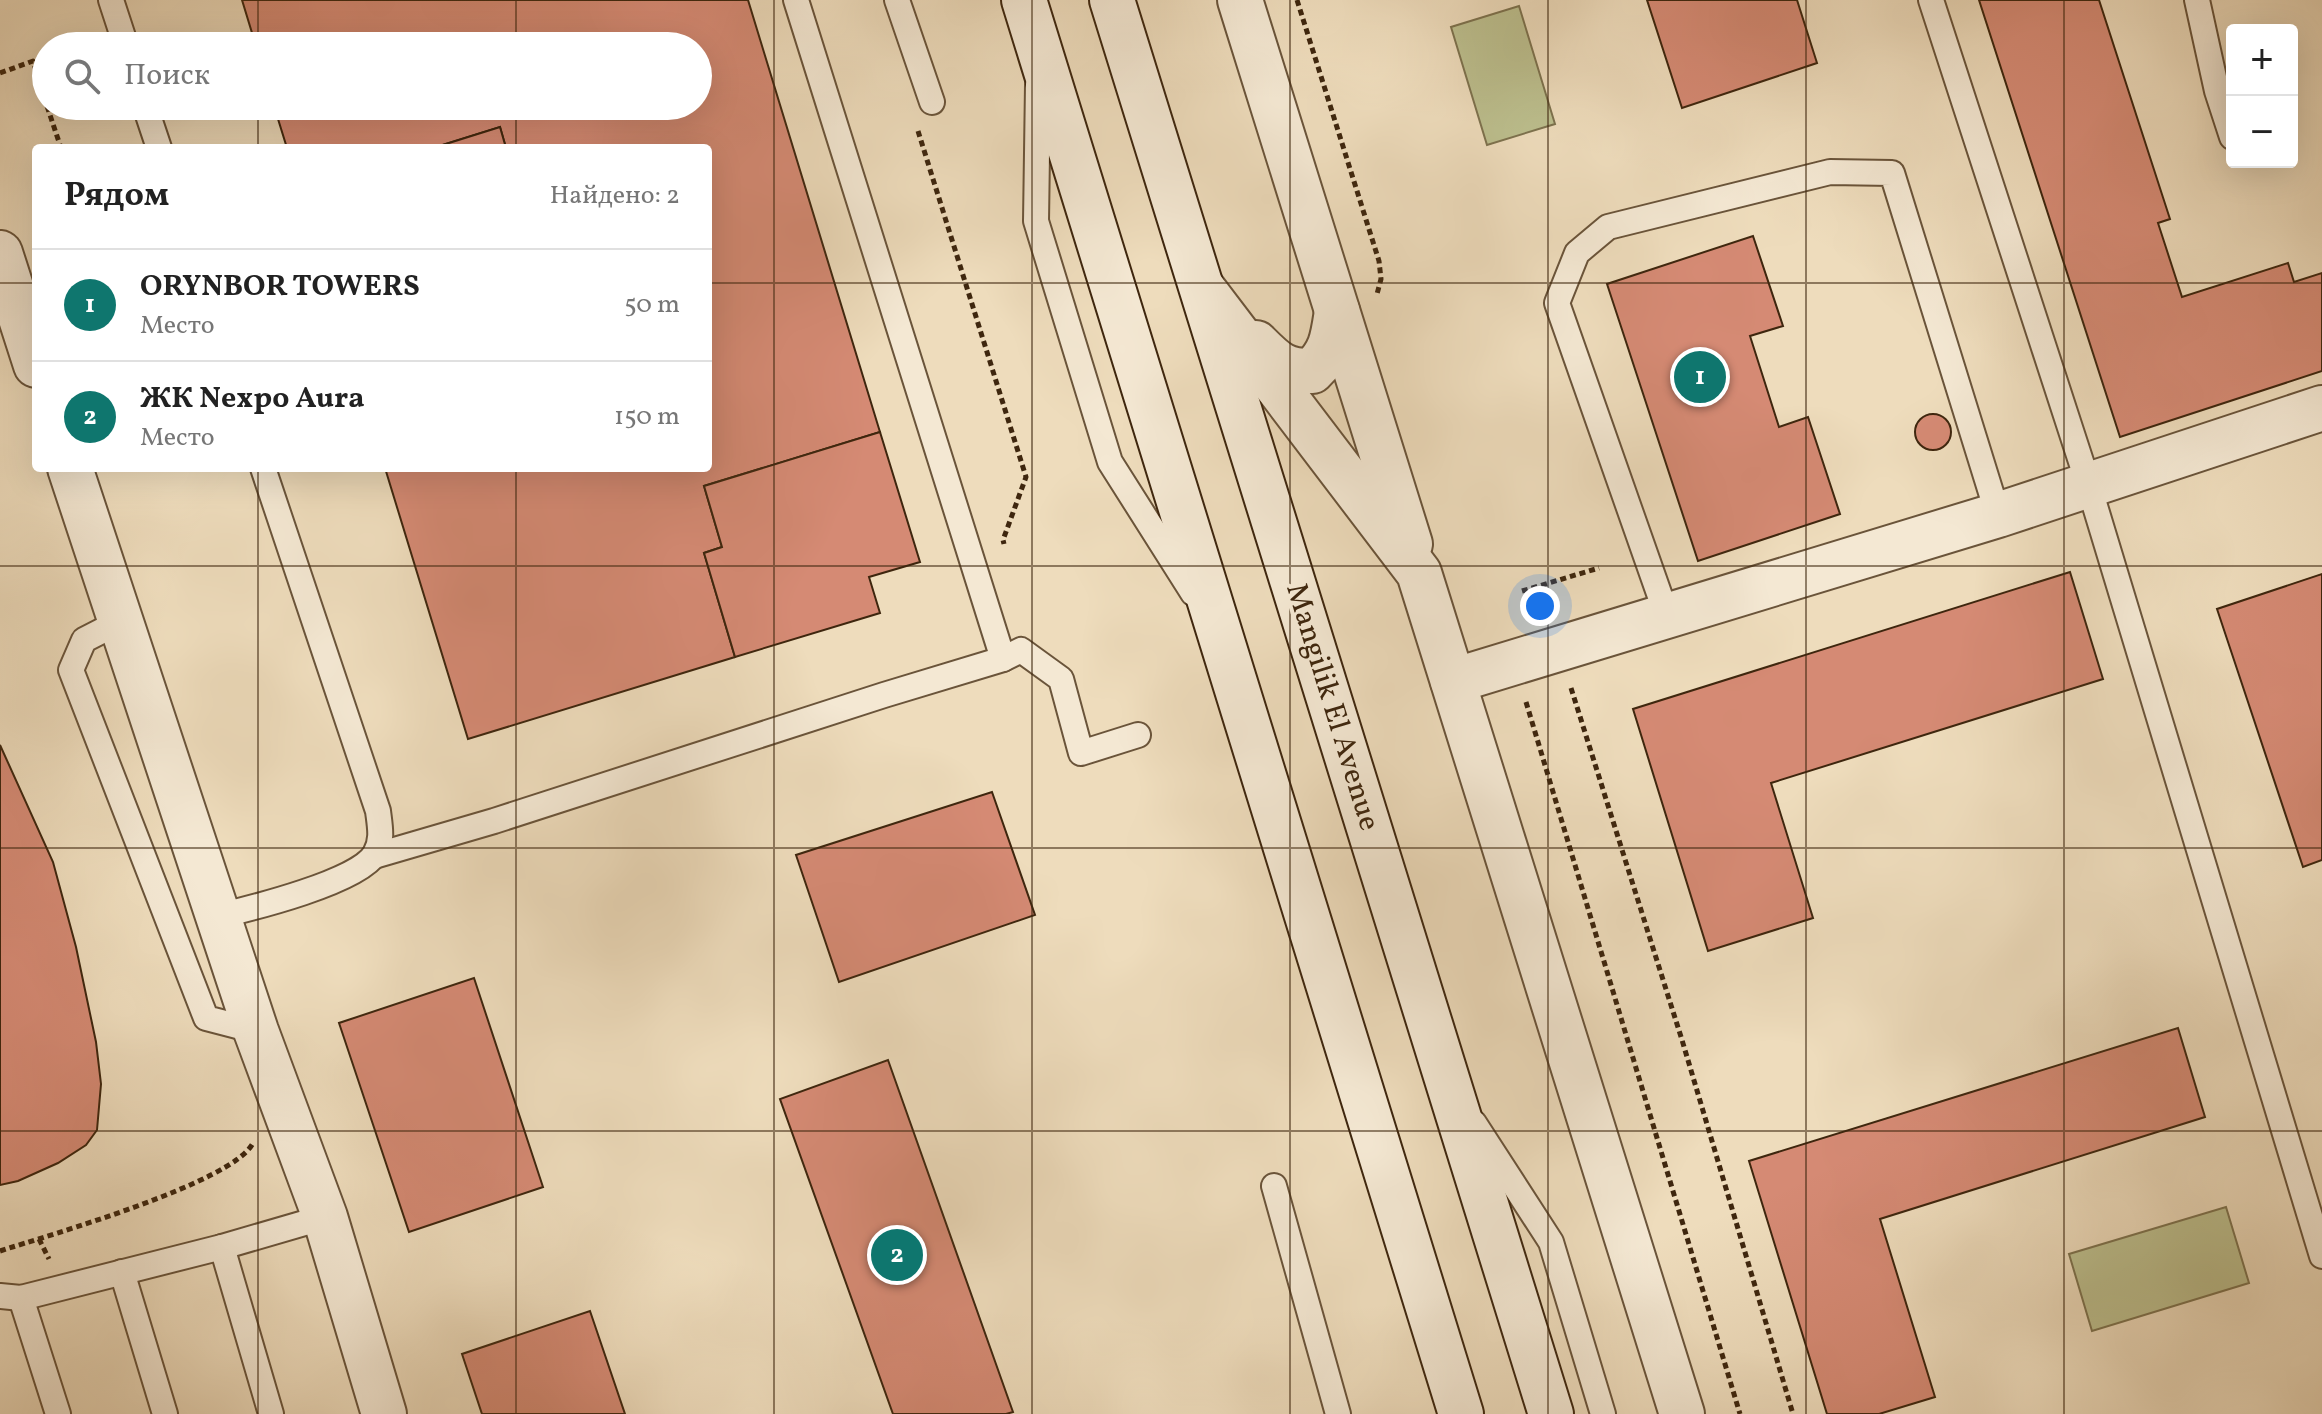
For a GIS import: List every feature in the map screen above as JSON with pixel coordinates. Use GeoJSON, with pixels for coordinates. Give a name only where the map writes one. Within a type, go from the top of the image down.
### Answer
{"type":"FeatureCollection","features":[{"type":"Feature","properties":{"kind":"street"},"geometry":{"type":"LineString","coordinates":[[1024,0],[1461,1414]]}},
{"type":"Feature","properties":{"kind":"street","name":"Mangilik El Avenue"},"geometry":{"type":"LineString","coordinates":[[1112,0],[1551,1414]]}},
{"type":"Feature","properties":{"kind":"street"},"geometry":{"type":"LineString","coordinates":[[1122,0],[1134,72]]}},
{"type":"Feature","properties":{"kind":"street"},"geometry":{"type":"LineString","coordinates":[[1240,0],[1682,1414]]}},
{"type":"Feature","properties":{"kind":"street"},"geometry":{"type":"LineString","coordinates":[[0,253],[8,311],[32,357]]}},
{"type":"Feature","properties":{"kind":"street"},"geometry":{"type":"LineString","coordinates":[[1201,287],[1277,364],[1294,371],[1312,371],[1325,358],[1337,311]]}},
{"type":"Feature","properties":{"kind":"street"},"geometry":{"type":"LineString","coordinates":[[1201,287],[1419,573]]}},
{"type":"Feature","properties":{"kind":"street"},"geometry":{"type":"LineString","coordinates":[[1453,681],[1998,515],[2322,408]]}},
{"type":"Feature","properties":{"kind":"street"},"geometry":{"type":"LineString","coordinates":[[71,472],[256,1031],[325,1217],[384,1414]]}},
{"type":"Feature","properties":{"kind":"lane"},"geometry":{"type":"LineString","coordinates":[[111,0],[121,32]]}},
{"type":"Feature","properties":{"kind":"lane"},"geometry":{"type":"LineString","coordinates":[[796,0],[1003,659]]}},
{"type":"Feature","properties":{"kind":"lane"},"geometry":{"type":"LineString","coordinates":[[897,0],[932,102]]}},
{"type":"Feature","properties":{"kind":"lane"},"geometry":{"type":"LineString","coordinates":[[1931,0],[2088,483],[2322,1256]]}},
{"type":"Feature","properties":{"kind":"lane"},"geometry":{"type":"LineString","coordinates":[[2197,0],[2226,119]]}},
{"type":"Feature","properties":{"kind":"lane"},"geometry":{"type":"LineString","coordinates":[[150,120],[158,144]]}},
{"type":"Feature","properties":{"kind":"lane"},"geometry":{"type":"LineString","coordinates":[[1667,616],[1557,303],[1577,253],[1608,227],[1830,172],[1892,173],[1998,515]]}},
{"type":"Feature","properties":{"kind":"lane"},"geometry":{"type":"LineString","coordinates":[[264,472],[378,811],[382,836],[374,856]]}},
{"type":"Feature","properties":{"kind":"lane"},"geometry":{"type":"LineString","coordinates":[[121,621],[84,640],[71,670],[206,1018],[256,1031]]}},
{"type":"Feature","properties":{"kind":"lane"},"geometry":{"type":"LineString","coordinates":[[219,916],[307,890],[351,872],[374,856],[494,821],[1003,659],[1021,650],[1061,679],[1081,753],[1138,735]]}},
{"type":"Feature","properties":{"kind":"lane"},"geometry":{"type":"LineString","coordinates":[[1449,1083],[1551,1242],[1603,1414]]}},
{"type":"Feature","properties":{"kind":"lane"},"geometry":{"type":"LineString","coordinates":[[1274,1186],[1338,1414]]}},
{"type":"Feature","properties":{"kind":"lane"},"geometry":{"type":"LineString","coordinates":[[58,1414],[11,1297],[222,1247],[325,1217]]}},
{"type":"Feature","properties":{"kind":"lane"},"geometry":{"type":"LineString","coordinates":[[222,1247],[271,1414]]}},
{"type":"Feature","properties":{"kind":"lane"},"geometry":{"type":"LineString","coordinates":[[122,1272],[165,1414]]}},
{"type":"Feature","properties":{"kind":"path"},"geometry":{"type":"LineString","coordinates":[[0,73],[32,61]]}},
{"type":"Feature","properties":{"kind":"path"},"geometry":{"type":"LineString","coordinates":[[914,119],[1026,477],[1003,540],[1007,554]]}},
{"type":"Feature","properties":{"kind":"path"},"geometry":{"type":"LineString","coordinates":[[52,120],[60,144]]}},
{"type":"Feature","properties":{"kind":"path"},"geometry":{"type":"LineString","coordinates":[[1522,591],[1599,568]]}},
{"type":"Feature","properties":{"kind":"path"},"geometry":{"type":"LineString","coordinates":[[1515,663],[1740,1414]]}},
{"type":"Feature","properties":{"kind":"path"},"geometry":{"type":"LineString","coordinates":[[1569,681],[1686,1055],[1793,1414]]}},
{"type":"Feature","properties":{"kind":"path"},"geometry":{"type":"LineString","coordinates":[[0,1251],[158,1198],[225,1170],[249,1150],[279,1091]]}},
{"type":"Feature","properties":{"kind":"green space"},"geometry":{"type":"Polygon","coordinates":[[[1519,6],[1555,124],[1487,145],[1451,27],[1519,6]]]}},
{"type":"Feature","properties":{"kind":"green space"},"geometry":{"type":"Polygon","coordinates":[[[2226,1207],[2249,1283],[2092,1331],[2069,1254],[2226,1207]]]}},
{"type":"Feature","properties":{"kind":"building"},"geometry":{"type":"Polygon","coordinates":[[[242,0],[748,0],[880,432],[704,486],[722,547],[704,553],[735,657],[468,739],[386,472],[712,472],[712,144],[505,144],[500,127],[446,144],[286,144],[278,120],[712,120],[712,32],[252,32],[242,0]]]}},
{"type":"Feature","properties":{"kind":"building"},"geometry":{"type":"Polygon","coordinates":[[[1647,0],[1797,0],[1817,63],[1682,108],[1647,0]]]}},
{"type":"Feature","properties":{"kind":"building"},"geometry":{"type":"Polygon","coordinates":[[[1979,0],[2099,0],[2170,219],[2158,223],[2182,297],[2288,263],[2294,282],[2322,273],[2322,371],[2120,437],[1979,0]]]}},
{"type":"Feature","properties":{"kind":"building"},"geometry":{"type":"Polygon","coordinates":[[[500,127],[505,144],[446,144],[500,127]]]}},
{"type":"Feature","properties":{"kind":"building"},"geometry":{"type":"Polygon","coordinates":[[[1753,236],[1783,326],[1750,336],[1779,427],[1808,417],[1840,514],[1698,561],[1607,284],[1753,236]]]}},
{"type":"Feature","properties":{"kind":"building"},"geometry":{"type":"Polygon","coordinates":[[[1933,414],[1945,420],[1951,432],[1945,444],[1933,450],[1921,444],[1915,432],[1921,420],[1933,414]]]}},
{"type":"Feature","properties":{"kind":"building"},"geometry":{"type":"Polygon","coordinates":[[[880,432],[920,562],[869,577],[880,613],[735,657],[704,553],[722,547],[704,486],[880,432]]]}},
{"type":"Feature","properties":{"kind":"building"},"geometry":{"type":"Polygon","coordinates":[[[2070,572],[2103,679],[1771,783],[1813,918],[1708,951],[1633,709],[2070,572]]]}},
{"type":"Feature","properties":{"kind":"building"},"geometry":{"type":"Polygon","coordinates":[[[2322,574],[2322,860],[2303,867],[2217,609],[2322,574]]]}},
{"type":"Feature","properties":{"kind":"building"},"geometry":{"type":"Polygon","coordinates":[[[0,745],[53,862],[76,947],[96,1042],[101,1084],[97,1130],[86,1145],[58,1163],[18,1181],[0,1185],[0,745]]]}},
{"type":"Feature","properties":{"kind":"building"},"geometry":{"type":"Polygon","coordinates":[[[992,792],[1035,915],[839,982],[796,855],[992,792]]]}},
{"type":"Feature","properties":{"kind":"building"},"geometry":{"type":"Polygon","coordinates":[[[474,978],[543,1187],[409,1232],[339,1023],[474,978]]]}},
{"type":"Feature","properties":{"kind":"building"},"geometry":{"type":"Polygon","coordinates":[[[2178,1028],[2205,1117],[1880,1219],[1935,1397],[1879,1414],[1827,1414],[1749,1161],[2178,1028]]]}},
{"type":"Feature","properties":{"kind":"building"},"geometry":{"type":"Polygon","coordinates":[[[888,1060],[1013,1412],[893,1414],[780,1099],[888,1060]]]}},
{"type":"Feature","properties":{"kind":"building"},"geometry":{"type":"Polygon","coordinates":[[[590,1311],[625,1414],[482,1414],[462,1354],[590,1311]]]}},
{"type":"Feature","properties":{"kind":"place","name":"ORYNBOR TOWERS"},"geometry":{"type":"Point","coordinates":[1700,377]}},
{"type":"Feature","properties":{"kind":"place","name":"ЖК Nexpo Aura"},"geometry":{"type":"Point","coordinates":[897,1255]}}]}
